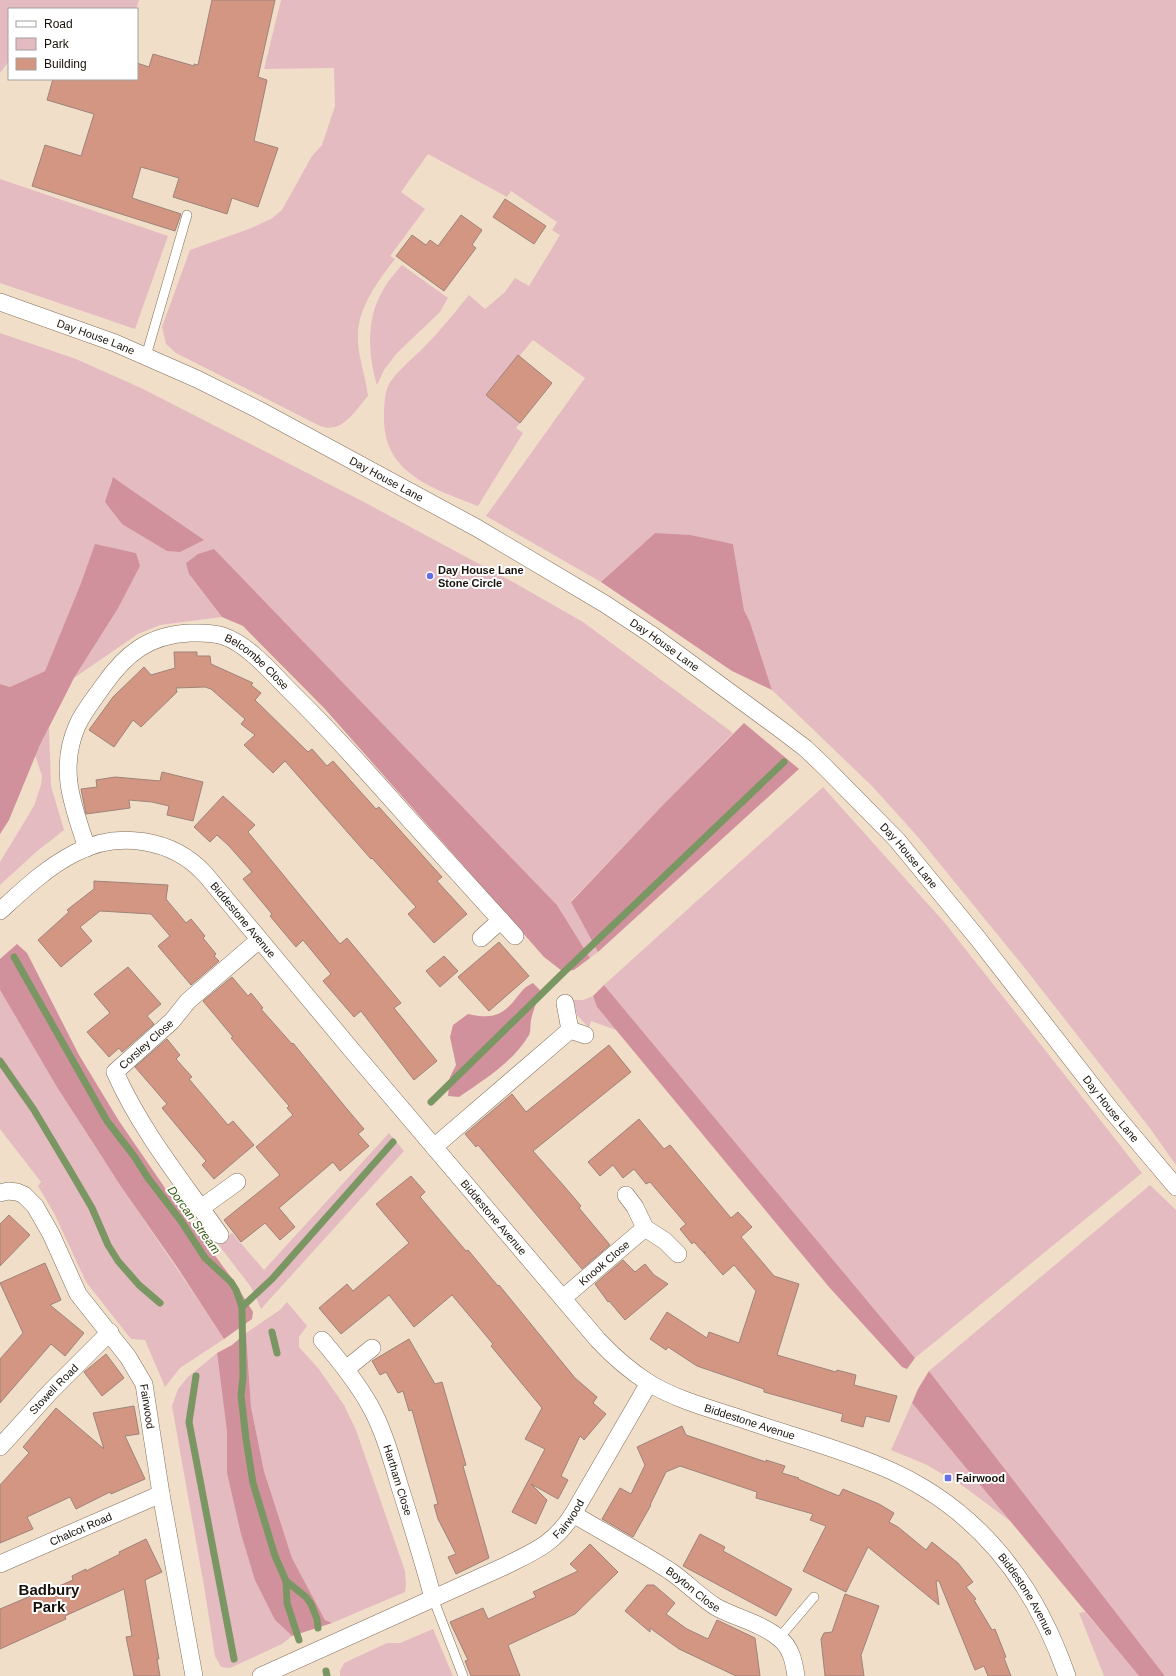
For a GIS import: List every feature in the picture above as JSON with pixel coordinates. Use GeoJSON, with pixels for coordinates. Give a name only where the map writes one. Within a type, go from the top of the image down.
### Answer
{"type":"FeatureCollection","features":[{"type":"Feature","properties":{"kind":"street","name":"Day House Lane"},"geometry":{"type":"LineString","coordinates":[[0,302],[58,322],[146,356],[197,378],[259,410],[477,528],[555,573],[652,635],[729,690],[805,748],[896,840],[980,940],[1111,1110],[1176,1187]]}},
{"type":"Feature","properties":{"kind":"street","name":"Belcombe Close"},"geometry":{"type":"LineString","coordinates":[[87,848],[73,807],[67,779],[71,744],[77,726],[86,710],[108,679],[124,661],[138,649],[162,637],[176,634],[208,632],[224,636],[248,651],[321,721],[515,936]]}},
{"type":"Feature","properties":{"kind":"street","name":"Biddestone Avenue"},"geometry":{"type":"LineString","coordinates":[[0,911],[57,863],[87,848],[111,842],[134,840],[160,846],[181,854],[205,874],[434,1147],[598,1340],[613,1355],[649,1383],[678,1397],[755,1424],[837,1449],[909,1479],[935,1496],[973,1525],[996,1548],[1016,1572],[1028,1590],[1048,1627],[1068,1676]]}},
{"type":"Feature","properties":{"kind":"street"},"geometry":{"type":"LineString","coordinates":[[481,938],[501,920]]}},
{"type":"Feature","properties":{"kind":"street","name":"Corsley Close"},"geometry":{"type":"LineString","coordinates":[[220,1235],[143,1125],[128,1101],[115,1072],[172,1021],[188,1001],[259,940]]}},
{"type":"Feature","properties":{"kind":"street"},"geometry":{"type":"LineString","coordinates":[[434,1147],[578,1033],[565,1003]]}},
{"type":"Feature","properties":{"kind":"street"},"geometry":{"type":"LineString","coordinates":[[201,1208],[237,1182]]}},
{"type":"Feature","properties":{"kind":"street","name":"Fairwood"},"geometry":{"type":"LineString","coordinates":[[0,1193],[8,1191],[17,1192],[24,1195],[35,1206],[78,1294],[110,1332],[131,1361],[144,1384],[161,1494],[194,1676]]}},
{"type":"Feature","properties":{"kind":"street"},"geometry":{"type":"LineString","coordinates":[[626,1195],[635,1207],[645,1228],[666,1241],[678,1254]]}},
{"type":"Feature","properties":{"kind":"street","name":"Knook Close"},"geometry":{"type":"LineString","coordinates":[[563,1298],[645,1228]]}},
{"type":"Feature","properties":{"kind":"street","name":"Stowell Road"},"geometry":{"type":"LineString","coordinates":[[0,1448],[50,1392],[110,1332]]}},
{"type":"Feature","properties":{"kind":"street","name":"Hartham Close"},"geometry":{"type":"LineString","coordinates":[[322,1340],[346,1369],[370,1404],[399,1483],[434,1598]]}},
{"type":"Feature","properties":{"kind":"street"},"geometry":{"type":"LineString","coordinates":[[346,1369],[372,1348]]}},
{"type":"Feature","properties":{"kind":"street","name":"Fairwood"},"geometry":{"type":"LineString","coordinates":[[261,1676],[536,1551],[562,1531],[649,1383]]}},
{"type":"Feature","properties":{"kind":"street","name":"Chalcot Road"},"geometry":{"type":"LineString","coordinates":[[0,1564],[161,1494]]}},
{"type":"Feature","properties":{"kind":"street","name":"Boyton Close"},"geometry":{"type":"LineString","coordinates":[[572,1514],[671,1572],[716,1606],[764,1628],[779,1638],[790,1653],[796,1676]]}},
{"type":"Feature","properties":{"kind":"lane"},"geometry":{"type":"LineString","coordinates":[[146,356],[187,215]]}},
{"type":"Feature","properties":{"kind":"lane"},"geometry":{"type":"LineString","coordinates":[[779,1638],[814,1597]]}},
{"type":"Feature","properties":{"kind":"lane"},"geometry":{"type":"LineString","coordinates":[[434,1598],[463,1676]]}},
{"type":"Feature","properties":{"kind":"green space"},"geometry":{"type":"Polygon","coordinates":[[[0,0],[139,0],[136,8],[8,8],[8,62],[0,73],[0,0]]]}},
{"type":"Feature","properties":{"kind":"green space"},"geometry":{"type":"Polygon","coordinates":[[[281,0],[1176,0],[1176,1165],[1149,1127],[1024,967],[918,837],[872,786],[772,690],[750,622],[744,610],[733,544],[655,533],[601,582],[486,516],[585,378],[533,340],[486,395],[520,423],[516,428],[523,433],[478,506],[445,493],[415,477],[403,467],[393,454],[387,439],[384,420],[384,404],[387,389],[393,378],[437,334],[469,295],[485,309],[505,292],[515,278],[529,286],[560,235],[552,230],[557,222],[511,191],[507,197],[428,154],[401,192],[425,209],[390,256],[395,259],[376,285],[361,315],[358,343],[368,396],[346,421],[334,427],[326,428],[318,425],[176,353],[166,344],[162,327],[190,250],[249,229],[271,219],[282,210],[312,156],[322,145],[335,106],[334,68],[264,69],[281,0]]]}},
{"type":"Feature","properties":{"kind":"green space"},"geometry":{"type":"Polygon","coordinates":[[[0,179],[168,236],[135,329],[0,283],[0,179]]]}},
{"type":"Feature","properties":{"kind":"green space"},"geometry":{"type":"Polygon","coordinates":[[[402,265],[448,298],[440,312],[397,353],[384,370],[377,385],[370,349],[373,314],[384,288],[402,265]]]}},
{"type":"Feature","properties":{"kind":"green space"},"geometry":{"type":"Polygon","coordinates":[[[0,333],[76,359],[141,388],[362,501],[513,582],[583,622],[733,733],[571,901],[598,952],[590,958],[557,905],[214,550],[189,574],[222,617],[160,625],[138,634],[74,678],[117,610],[136,553],[95,545],[45,671],[10,687],[0,684],[0,333]],[[112,478],[106,502],[122,524],[112,478]]]}},
{"type":"Feature","properties":{"kind":"green space"},"geometry":{"type":"Polygon","coordinates":[[[49,728],[51,786],[64,830],[36,852],[0,885],[0,862],[34,806],[41,785],[42,776],[35,755],[49,728]]]}},
{"type":"Feature","properties":{"kind":"green space"},"geometry":{"type":"Polygon","coordinates":[[[823,787],[944,922],[1142,1173],[915,1358],[604,985],[823,787]]]}},
{"type":"Feature","properties":{"kind":"green space"},"geometry":{"type":"Polygon","coordinates":[[[0,990],[89,1138],[224,1339],[180,1368],[165,1387],[145,1340],[131,1339],[86,1282],[55,1215],[38,1186],[41,1182],[0,1129],[0,990]]]}},
{"type":"Feature","properties":{"kind":"green space"},"geometry":{"type":"Polygon","coordinates":[[[593,996],[597,1007],[616,1030],[591,1021],[589,1028],[577,1015],[573,1000],[583,1000],[593,996]]]}},
{"type":"Feature","properties":{"kind":"green space"},"geometry":{"type":"Polygon","coordinates":[[[389,1133],[404,1151],[261,1309],[251,1287],[218,1244],[232,1233],[264,1270],[389,1133]]]}},
{"type":"Feature","properties":{"kind":"green space"},"geometry":{"type":"Polygon","coordinates":[[[1150,1185],[1176,1210],[1176,1676],[1165,1676],[929,1371],[1150,1185]]]}},
{"type":"Feature","properties":{"kind":"green space"},"geometry":{"type":"Polygon","coordinates":[[[287,1302],[307,1326],[299,1337],[299,1347],[318,1368],[344,1405],[356,1430],[405,1571],[405,1592],[332,1623],[325,1620],[292,1558],[264,1471],[251,1407],[246,1333],[280,1310],[287,1302]]]}},
{"type":"Feature","properties":{"kind":"green space"},"geometry":{"type":"Polygon","coordinates":[[[217,1353],[227,1432],[227,1473],[275,1620],[292,1636],[282,1644],[230,1668],[221,1667],[215,1656],[172,1406],[178,1389],[188,1377],[217,1353]]]}},
{"type":"Feature","properties":{"kind":"green space"},"geometry":{"type":"Polygon","coordinates":[[[912,1403],[1010,1521],[963,1486],[927,1465],[891,1450],[912,1403]]]}},
{"type":"Feature","properties":{"kind":"green space"},"geometry":{"type":"Polygon","coordinates":[[[1085,1612],[1139,1676],[1104,1676],[1079,1613],[1085,1612]]]}},
{"type":"Feature","properties":{"kind":"green space"},"geometry":{"type":"Polygon","coordinates":[[[433,1629],[453,1676],[340,1676],[340,1671],[344,1663],[387,1643],[400,1643],[433,1629]]]}},
{"type":"Feature","properties":{"kind":"shaded area"},"geometry":{"type":"Polygon","coordinates":[[[113,477],[204,540],[180,552],[167,551],[122,524],[105,502],[113,477]]]}},
{"type":"Feature","properties":{"kind":"shaded area"},"geometry":{"type":"Polygon","coordinates":[[[655,533],[690,535],[733,544],[744,610],[750,622],[772,690],[732,671],[601,582],[655,533]]]}},
{"type":"Feature","properties":{"kind":"shaded area"},"geometry":{"type":"Polygon","coordinates":[[[95,544],[136,553],[140,566],[117,610],[74,678],[39,747],[9,820],[0,834],[0,684],[10,687],[45,671],[81,583],[95,544]]]}},
{"type":"Feature","properties":{"kind":"shaded area"},"geometry":{"type":"Polygon","coordinates":[[[214,549],[557,905],[590,958],[574,970],[562,971],[544,957],[325,709],[243,626],[222,617],[189,574],[186,563],[198,554],[214,549]]]}},
{"type":"Feature","properties":{"kind":"shaded area"},"geometry":{"type":"Polygon","coordinates":[[[744,723],[799,769],[598,952],[571,902],[663,805],[744,723]]]}},
{"type":"Feature","properties":{"kind":"shaded area"},"geometry":{"type":"Polygon","coordinates":[[[17,944],[27,953],[79,1055],[119,1121],[165,1188],[233,1280],[253,1312],[252,1319],[224,1339],[177,1267],[120,1185],[57,1087],[0,990],[0,959],[17,944]]]}},
{"type":"Feature","properties":{"kind":"shaded area"},"geometry":{"type":"Polygon","coordinates":[[[533,983],[540,990],[532,1016],[530,1033],[522,1045],[515,1054],[497,1070],[478,1084],[459,1097],[448,1096],[450,1077],[456,1065],[450,1037],[453,1025],[468,1014],[476,1016],[496,1015],[512,1004],[527,986],[533,983]]]}},
{"type":"Feature","properties":{"kind":"shaded area"},"geometry":{"type":"Polygon","coordinates":[[[604,985],[915,1358],[907,1369],[902,1367],[829,1287],[597,1007],[593,996],[604,985]]]}},
{"type":"Feature","properties":{"kind":"shaded area"},"geometry":{"type":"Polygon","coordinates":[[[246,1333],[251,1407],[264,1471],[292,1558],[325,1620],[332,1623],[292,1636],[275,1620],[255,1580],[241,1534],[227,1473],[227,1432],[217,1353],[232,1345],[246,1333]]]}},
{"type":"Feature","properties":{"kind":"shaded area"},"geometry":{"type":"Polygon","coordinates":[[[929,1371],[1165,1676],[1139,1676],[912,1403],[918,1389],[929,1371]]]}},
{"type":"Feature","properties":{"kind":"building"},"geometry":{"type":"Polygon","coordinates":[[[212,0],[275,0],[258,77],[267,80],[254,141],[278,148],[258,207],[232,198],[227,214],[173,197],[179,178],[141,167],[132,198],[181,214],[175,231],[32,186],[45,145],[81,156],[94,114],[47,100],[53,80],[138,80],[138,63],[149,67],[153,54],[194,66],[194,64],[198,65],[212,0]]]}},
{"type":"Feature","properties":{"kind":"building"},"geometry":{"type":"Polygon","coordinates":[[[505,199],[546,226],[534,244],[493,217],[505,199]]]}},
{"type":"Feature","properties":{"kind":"building"},"geometry":{"type":"Polygon","coordinates":[[[461,215],[482,230],[472,245],[476,248],[444,291],[396,256],[412,235],[426,245],[430,240],[438,246],[461,215]]]}},
{"type":"Feature","properties":{"kind":"building"},"geometry":{"type":"Polygon","coordinates":[[[518,355],[552,383],[520,423],[486,395],[518,355]]]}},
{"type":"Feature","properties":{"kind":"building"},"geometry":{"type":"Polygon","coordinates":[[[174,652],[197,652],[197,656],[210,656],[211,664],[253,683],[251,685],[261,693],[255,700],[308,752],[312,749],[327,766],[333,761],[376,809],[379,807],[442,877],[437,881],[467,914],[434,943],[408,914],[416,907],[372,858],[371,859],[285,761],[273,773],[244,745],[255,735],[241,724],[245,719],[211,689],[205,687],[176,688],[177,692],[141,727],[133,720],[114,747],[89,730],[113,697],[144,667],[151,675],[175,668],[174,652]]]}},
{"type":"Feature","properties":{"kind":"building"},"geometry":{"type":"Polygon","coordinates":[[[162,772],[203,782],[193,821],[167,815],[169,806],[152,802],[129,800],[130,808],[86,814],[81,789],[97,787],[96,780],[115,777],[160,781],[162,772]]]}},
{"type":"Feature","properties":{"kind":"building"},"geometry":{"type":"Polygon","coordinates":[[[223,796],[255,825],[248,832],[340,944],[347,938],[401,1003],[394,1008],[437,1061],[414,1080],[361,1011],[354,1017],[323,981],[331,974],[303,940],[296,947],[270,916],[272,914],[243,879],[252,872],[217,835],[210,842],[194,827],[223,796]]]}},
{"type":"Feature","properties":{"kind":"building"},"geometry":{"type":"Polygon","coordinates":[[[94,881],[168,885],[166,899],[186,923],[191,919],[205,936],[203,938],[216,954],[214,956],[219,961],[191,985],[158,946],[170,936],[151,914],[100,911],[80,927],[92,941],[61,967],[38,940],[69,912],[67,910],[94,889],[94,881]]]}},
{"type":"Feature","properties":{"kind":"building"},"geometry":{"type":"Polygon","coordinates":[[[499,942],[529,976],[489,1011],[458,977],[499,942]]]}},
{"type":"Feature","properties":{"kind":"building"},"geometry":{"type":"Polygon","coordinates":[[[444,956],[458,971],[440,987],[426,971],[444,956]]]}},
{"type":"Feature","properties":{"kind":"building"},"geometry":{"type":"Polygon","coordinates":[[[128,967],[161,1004],[147,1016],[154,1024],[122,1052],[119,1048],[109,1057],[87,1032],[110,1013],[94,994],[128,967]]]}},
{"type":"Feature","properties":{"kind":"building"},"geometry":{"type":"Polygon","coordinates":[[[232,977],[248,996],[251,993],[263,1008],[261,1009],[292,1044],[293,1043],[364,1129],[358,1134],[369,1146],[340,1171],[333,1162],[279,1208],[295,1227],[280,1240],[265,1223],[241,1242],[224,1220],[280,1175],[256,1147],[293,1115],[287,1108],[289,1106],[231,1038],[233,1037],[203,1001],[232,977]]]}},
{"type":"Feature","properties":{"kind":"building"},"geometry":{"type":"Polygon","coordinates":[[[167,1039],[180,1055],[176,1059],[192,1077],[189,1079],[228,1125],[233,1121],[254,1145],[214,1179],[202,1165],[206,1161],[162,1108],[167,1104],[135,1067],[167,1039]]]}},
{"type":"Feature","properties":{"kind":"building"},"geometry":{"type":"Polygon","coordinates":[[[609,1045],[631,1072],[533,1151],[581,1206],[579,1208],[610,1245],[582,1269],[478,1145],[476,1147],[465,1134],[512,1094],[526,1112],[609,1045]]]}},
{"type":"Feature","properties":{"kind":"building"},"geometry":{"type":"Polygon","coordinates":[[[639,1119],[664,1149],[670,1145],[731,1218],[738,1212],[752,1227],[741,1237],[774,1276],[799,1284],[777,1355],[836,1372],[837,1370],[856,1375],[854,1385],[897,1396],[889,1422],[866,1416],[863,1427],[841,1421],[843,1414],[764,1392],[764,1389],[697,1366],[668,1347],[666,1350],[650,1339],[667,1312],[707,1338],[709,1332],[739,1343],[756,1291],[734,1265],[723,1275],[694,1242],[692,1244],[680,1229],[686,1224],[650,1182],[646,1184],[634,1169],[623,1178],[613,1165],[600,1176],[588,1162],[639,1119]]]}},
{"type":"Feature","properties":{"kind":"building"},"geometry":{"type":"Polygon","coordinates":[[[411,1176],[425,1192],[420,1197],[466,1251],[468,1250],[498,1286],[499,1285],[575,1378],[597,1397],[593,1403],[606,1414],[584,1440],[580,1436],[561,1476],[568,1480],[558,1499],[531,1484],[547,1500],[536,1524],[512,1512],[545,1449],[525,1439],[542,1408],[491,1346],[493,1344],[452,1295],[414,1327],[389,1295],[341,1334],[319,1308],[347,1284],[353,1291],[409,1243],[376,1204],[411,1176]]]}},
{"type":"Feature","properties":{"kind":"building"},"geometry":{"type":"Polygon","coordinates":[[[9,1215],[30,1235],[0,1266],[0,1224],[9,1215]]]}},
{"type":"Feature","properties":{"kind":"building"},"geometry":{"type":"Polygon","coordinates":[[[623,1260],[635,1272],[645,1264],[654,1275],[668,1284],[625,1320],[609,1301],[608,1302],[595,1284],[623,1260]]]}},
{"type":"Feature","properties":{"kind":"building"},"geometry":{"type":"Polygon","coordinates":[[[45,1263],[61,1300],[50,1305],[84,1333],[65,1356],[51,1344],[0,1403],[0,1359],[23,1333],[0,1283],[45,1263]]]}},
{"type":"Feature","properties":{"kind":"building"},"geometry":{"type":"Polygon","coordinates":[[[409,1339],[435,1384],[442,1382],[466,1465],[463,1466],[489,1558],[456,1574],[448,1557],[456,1554],[438,1519],[434,1505],[438,1504],[412,1410],[409,1411],[403,1391],[398,1393],[386,1372],[380,1375],[372,1361],[409,1339]]]}},
{"type":"Feature","properties":{"kind":"building"},"geometry":{"type":"Polygon","coordinates":[[[106,1354],[124,1378],[102,1396],[84,1372],[106,1354]]]}},
{"type":"Feature","properties":{"kind":"building"},"geometry":{"type":"Polygon","coordinates":[[[134,1406],[139,1434],[125,1436],[145,1479],[111,1494],[110,1492],[76,1509],[70,1497],[27,1517],[33,1529],[0,1543],[0,1485],[29,1453],[23,1447],[56,1408],[104,1449],[93,1413],[134,1406]]]}},
{"type":"Feature","properties":{"kind":"building"},"geometry":{"type":"Polygon","coordinates":[[[682,1426],[686,1435],[766,1462],[766,1460],[785,1466],[782,1473],[799,1478],[798,1479],[839,1496],[843,1489],[879,1504],[894,1513],[889,1522],[898,1527],[926,1550],[932,1542],[958,1563],[973,1582],[966,1587],[976,1599],[974,1600],[992,1630],[995,1629],[1006,1657],[1004,1658],[1011,1676],[988,1676],[984,1666],[975,1670],[939,1581],[936,1581],[939,1605],[868,1547],[846,1592],[803,1571],[826,1526],[810,1520],[813,1514],[756,1498],[757,1492],[680,1466],[666,1472],[651,1505],[633,1537],[602,1519],[620,1488],[631,1494],[645,1465],[637,1447],[682,1426]]]}},
{"type":"Feature","properties":{"kind":"building"},"geometry":{"type":"Polygon","coordinates":[[[700,1534],[725,1547],[723,1551],[792,1589],[776,1616],[683,1566],[700,1534]]]}},
{"type":"Feature","properties":{"kind":"building"},"geometry":{"type":"Polygon","coordinates":[[[146,1539],[162,1572],[145,1580],[159,1659],[157,1659],[160,1676],[134,1676],[126,1637],[132,1636],[124,1589],[65,1616],[66,1619],[0,1649],[0,1609],[33,1595],[34,1597],[73,1580],[72,1576],[86,1569],[86,1571],[120,1554],[119,1552],[146,1539]]]}},
{"type":"Feature","properties":{"kind":"building"},"geometry":{"type":"Polygon","coordinates":[[[590,1544],[618,1572],[575,1614],[508,1645],[520,1676],[471,1676],[465,1661],[468,1660],[450,1622],[483,1608],[488,1619],[536,1597],[533,1592],[578,1571],[570,1564],[590,1544]]]}},
{"type":"Feature","properties":{"kind":"building"},"geometry":{"type":"Polygon","coordinates":[[[647,1585],[654,1585],[675,1603],[666,1614],[687,1629],[708,1639],[717,1620],[755,1638],[760,1676],[736,1676],[679,1649],[650,1628],[650,1632],[625,1611],[647,1585]]]}},
{"type":"Feature","properties":{"kind":"building"},"geometry":{"type":"Polygon","coordinates":[[[845,1594],[879,1606],[861,1655],[864,1676],[825,1676],[821,1639],[824,1633],[832,1632],[845,1594]]]}},
{"type":"Feature","properties":{"kind":"waterway"},"geometry":{"type":"LineString","coordinates":[[431,1102],[565,971],[784,762]]}},
{"type":"Feature","properties":{"kind":"waterway","name":"Dorcan Stream"},"geometry":{"type":"LineString","coordinates":[[14,957],[107,1121],[181,1221],[205,1258],[231,1282],[236,1290],[242,1307],[243,1377],[241,1395],[253,1483],[275,1556],[286,1581],[306,1597],[311,1604],[317,1619],[318,1628]]}},
{"type":"Feature","properties":{"kind":"waterway"},"geometry":{"type":"LineString","coordinates":[[0,1061],[34,1110],[71,1172],[92,1208],[108,1245],[118,1261],[139,1285],[160,1303]]}},
{"type":"Feature","properties":{"kind":"waterway"},"geometry":{"type":"LineString","coordinates":[[242,1307],[272,1279],[393,1142]]}},
{"type":"Feature","properties":{"kind":"waterway"},"geometry":{"type":"LineString","coordinates":[[272,1332],[277,1353]]}},
{"type":"Feature","properties":{"kind":"waterway"},"geometry":{"type":"LineString","coordinates":[[196,1376],[189,1422],[234,1659]]}},
{"type":"Feature","properties":{"kind":"waterway"},"geometry":{"type":"LineString","coordinates":[[286,1581],[287,1603],[299,1640]]}},
{"type":"Feature","properties":{"kind":"waterway","name":"Dorcan Stream"},"geometry":{"type":"LineString","coordinates":[[326,1671],[327,1676]]}},
{"type":"Feature","properties":{"kind":"place","name":"Day House Lane Stone Circle"},"geometry":{"type":"Point","coordinates":[430,576]}},
{"type":"Feature","properties":{"kind":"place","name":"Fairwood"},"geometry":{"type":"Point","coordinates":[948,1478]}},
{"type":"Feature","properties":{"kind":"district","name":"Badbury Park"},"geometry":{"type":"Point","coordinates":[49,1598]}}]}
